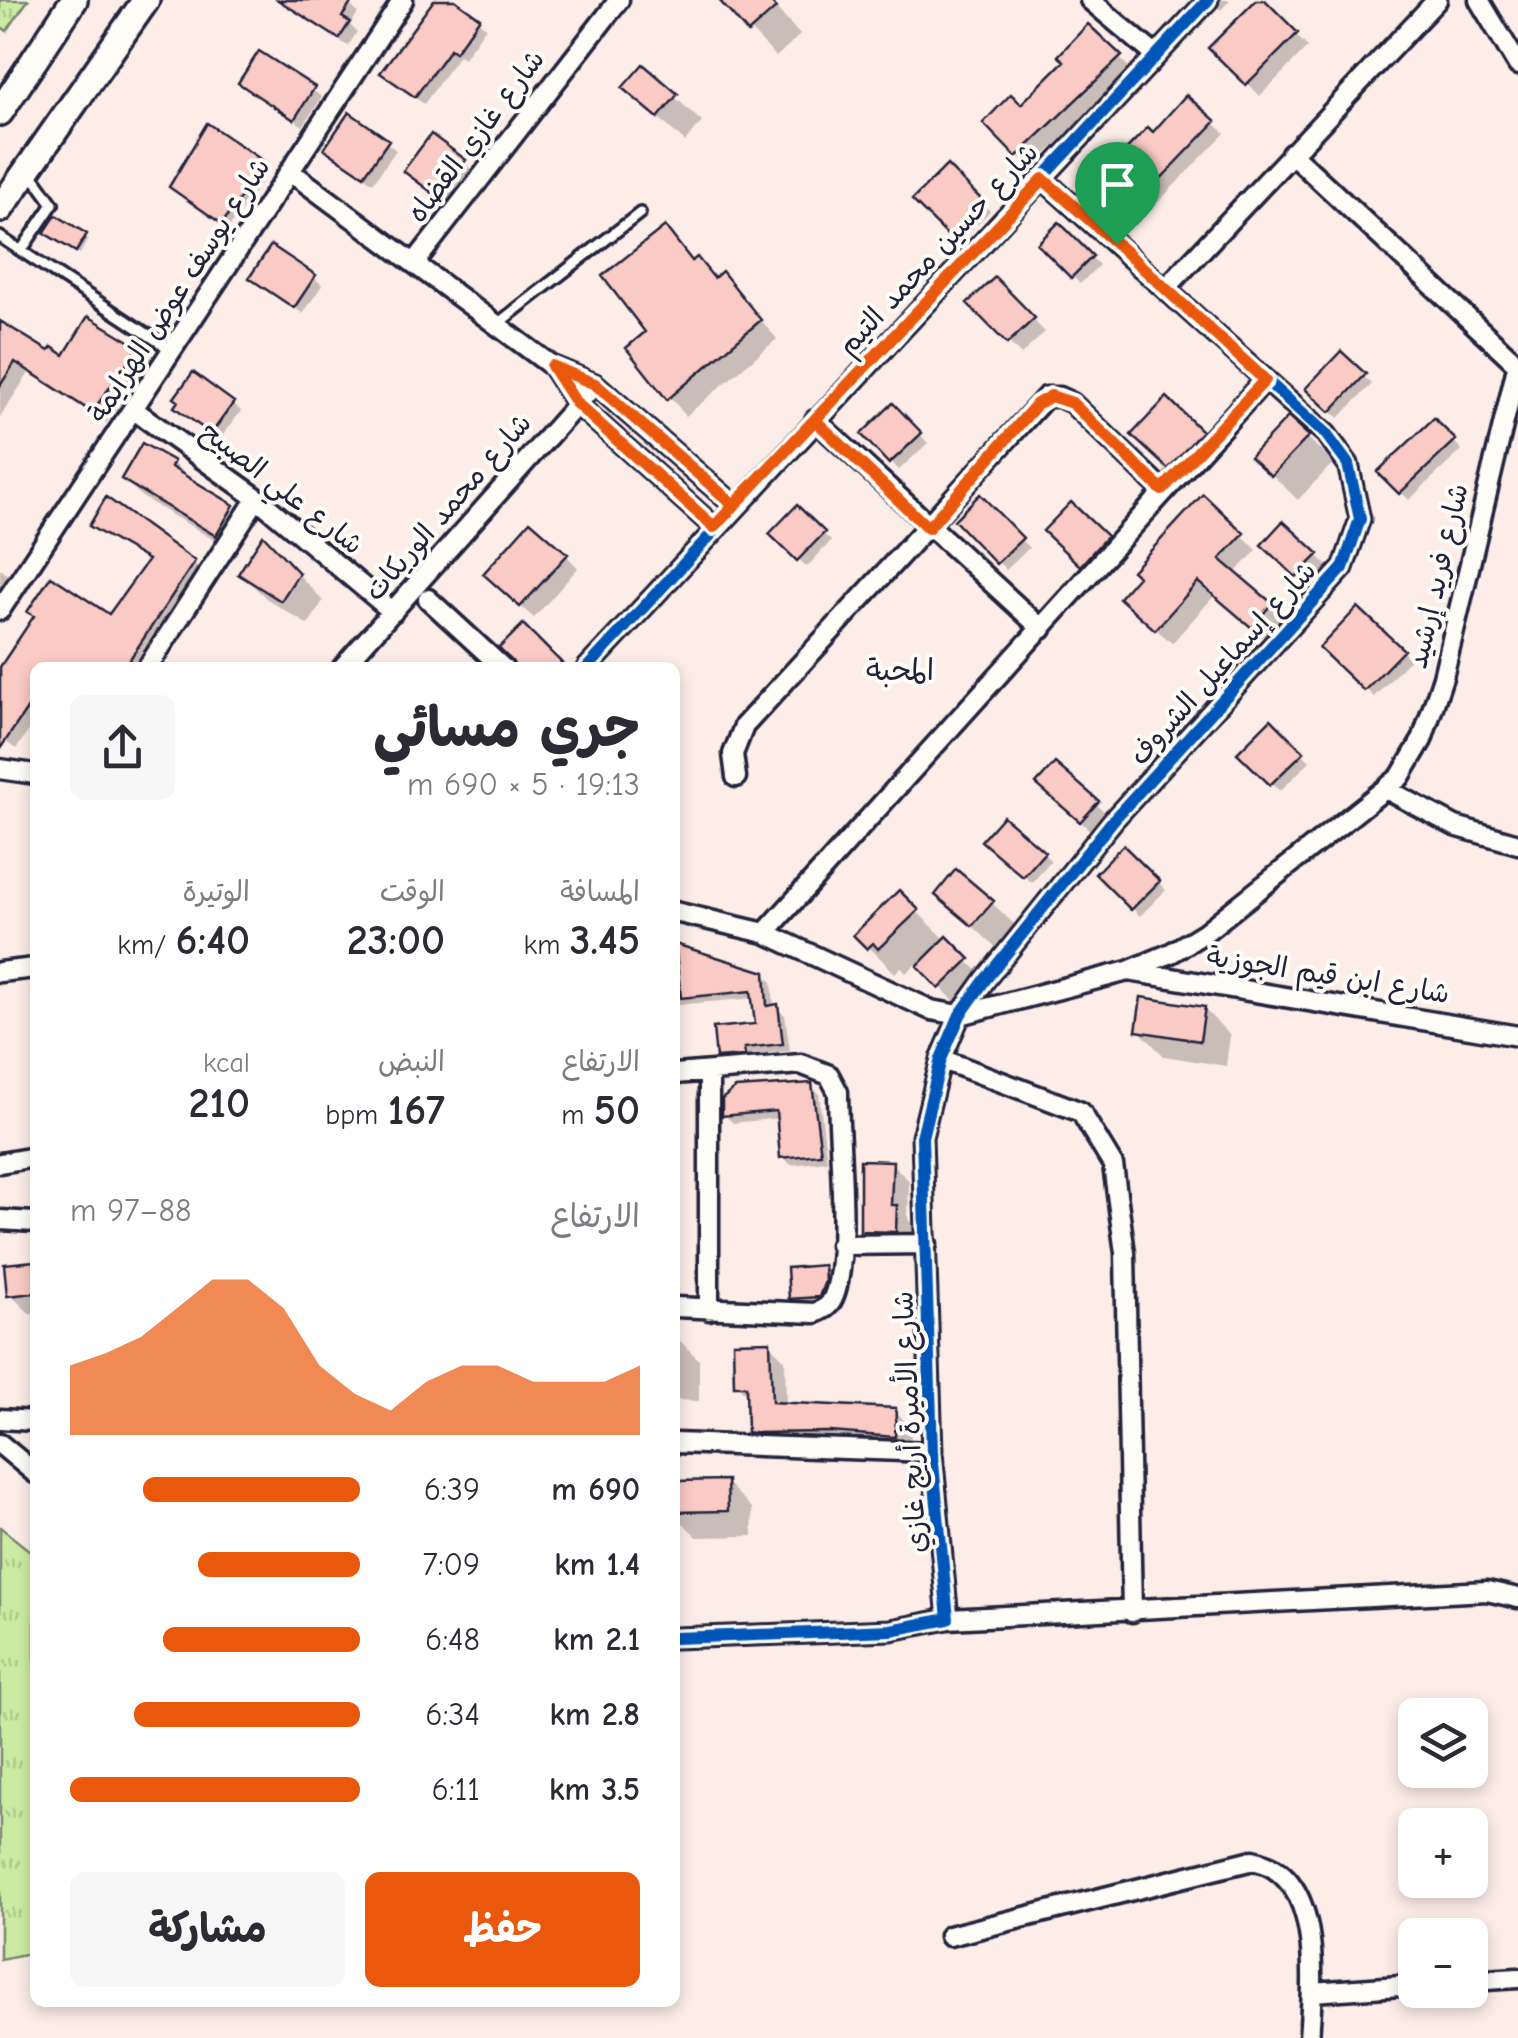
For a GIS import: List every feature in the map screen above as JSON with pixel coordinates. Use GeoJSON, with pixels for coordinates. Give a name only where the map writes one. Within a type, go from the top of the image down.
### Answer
{"type":"FeatureCollection","features":[{"type":"Feature","properties":{"kind":"main road"},"geometry":{"type":"LineString","coordinates":[[0,112],[74,0]]}},
{"type":"Feature","properties":{"kind":"main road"},"geometry":{"type":"LineString","coordinates":[[0,210],[146,0]]}},
{"type":"Feature","properties":{"kind":"street","name":"شارع يوسف عوض الهزايمة"},"geometry":{"type":"LineString","coordinates":[[0,610],[403,0]]}},
{"type":"Feature","properties":{"kind":"street","name":"شارع غازي القضاه"},"geometry":{"type":"LineString","coordinates":[[416,261],[619,0]]}},
{"type":"Feature","properties":{"kind":"street"},"geometry":{"type":"LineString","coordinates":[[1090,0],[1155,54]]}},
{"type":"Feature","properties":{"kind":"street","name":"شارع حسين محمد التيم"},"geometry":{"type":"LineString","coordinates":[[592,662],[734,505],[1208,0]]}},
{"type":"Feature","properties":{"kind":"street"},"geometry":{"type":"LineString","coordinates":[[1167,287],[1438,0]]}},
{"type":"Feature","properties":{"kind":"street"},"geometry":{"type":"LineString","coordinates":[[1478,0],[1518,65]]}},
{"type":"Feature","properties":{"kind":"street"},"geometry":{"type":"LineString","coordinates":[[1292,152],[1518,365]]}},
{"type":"Feature","properties":{"kind":"street"},"geometry":{"type":"LineString","coordinates":[[291,172],[416,261],[552,366],[595,384],[734,505]]}},
{"type":"Feature","properties":{"kind":"street","name":"شارع إسماعيل الشروف"},"geometry":{"type":"LineString","coordinates":[[960,1015],[1114,820],[1331,585],[1352,550],[1360,519],[1348,464],[1326,434],[1043,179]]}},
{"type":"Feature","properties":{"kind":"street","name":"شارع فريد إرشيد"},"geometry":{"type":"LineString","coordinates":[[1128,971],[1204,933],[1388,790],[1414,758],[1443,678],[1518,365]]}},
{"type":"Feature","properties":{"kind":"street"},"geometry":{"type":"LineString","coordinates":[[552,366],[576,403],[714,527]]}},
{"type":"Feature","properties":{"kind":"street"},"geometry":{"type":"LineString","coordinates":[[765,933],[1265,380]]}},
{"type":"Feature","properties":{"kind":"street","name":"شارع محمد الوريكات"},"geometry":{"type":"LineString","coordinates":[[347,662],[595,384]]}},
{"type":"Feature","properties":{"kind":"street"},"geometry":{"type":"LineString","coordinates":[[736,777],[733,754],[744,726],[1037,404],[1051,396],[1072,403],[1162,490]]}},
{"type":"Feature","properties":{"kind":"street","name":"شارع علي الصبيح"},"geometry":{"type":"LineString","coordinates":[[134,410],[257,498],[392,612]]}},
{"type":"Feature","properties":{"kind":"street"},"geometry":{"type":"LineString","coordinates":[[815,420],[1042,629]]}},
{"type":"Feature","properties":{"kind":"street"},"geometry":{"type":"LineString","coordinates":[[151,662],[257,498]]}},
{"type":"Feature","properties":{"kind":"street"},"geometry":{"type":"LineString","coordinates":[[428,599],[496,662]]}},
{"type":"Feature","properties":{"kind":"street"},"geometry":{"type":"LineString","coordinates":[[0,769],[30,773]]}},
{"type":"Feature","properties":{"kind":"street"},"geometry":{"type":"LineString","coordinates":[[1388,790],[1455,826],[1518,844]]}},
{"type":"Feature","properties":{"kind":"street"},"geometry":{"type":"LineString","coordinates":[[680,913],[765,933],[931,1010],[960,1015],[1128,971]]}},
{"type":"Feature","properties":{"kind":"street"},"geometry":{"type":"LineString","coordinates":[[0,972],[30,969]]}},
{"type":"Feature","properties":{"kind":"street","name":"شارع ابن قيم الجوزية"},"geometry":{"type":"LineString","coordinates":[[1128,971],[1518,1036]]}},
{"type":"Feature","properties":{"kind":"street","name":"شارع الأميرة أريج غازي"},"geometry":{"type":"LineString","coordinates":[[948,1619],[932,1452],[922,1137],[941,1059],[960,1015]]}},
{"type":"Feature","properties":{"kind":"street"},"geometry":{"type":"LineString","coordinates":[[941,1059],[1081,1112],[1113,1165],[1126,1252],[1132,1612]]}},
{"type":"Feature","properties":{"kind":"street"},"geometry":{"type":"LineString","coordinates":[[680,1074],[801,1064],[829,1075],[838,1092],[840,1245],[840,1279],[828,1308],[798,1314],[680,1307]]}},
{"type":"Feature","properties":{"kind":"street"},"geometry":{"type":"LineString","coordinates":[[709,1310],[710,1072]]}},
{"type":"Feature","properties":{"kind":"street"},"geometry":{"type":"LineString","coordinates":[[0,1163],[30,1158]]}},
{"type":"Feature","properties":{"kind":"street"},"geometry":{"type":"LineString","coordinates":[[0,1220],[30,1222]]}},
{"type":"Feature","properties":{"kind":"street"},"geometry":{"type":"LineString","coordinates":[[840,1245],[927,1244]]}},
{"type":"Feature","properties":{"kind":"street"},"geometry":{"type":"LineString","coordinates":[[0,1419],[30,1421]]}},
{"type":"Feature","properties":{"kind":"street"},"geometry":{"type":"LineString","coordinates":[[680,1443],[932,1452]]}},
{"type":"Feature","properties":{"kind":"street"},"geometry":{"type":"LineString","coordinates":[[0,1444],[30,1468]]}},
{"type":"Feature","properties":{"kind":"street"},"geometry":{"type":"LineString","coordinates":[[680,1638],[891,1630],[948,1619],[1487,1591],[1518,1598]]}},
{"type":"Feature","properties":{"kind":"street"},"geometry":{"type":"LineString","coordinates":[[948,1936],[1254,1860],[1273,1864],[1286,1876],[1303,1904],[1312,1992],[1310,2038]]}},
{"type":"Feature","properties":{"kind":"street"},"geometry":{"type":"LineString","coordinates":[[1488,1980],[1518,1978]]}},
{"type":"Feature","properties":{"kind":"street"},"geometry":{"type":"LineString","coordinates":[[1312,1992],[1398,1986]]}},
{"type":"Feature","properties":{"kind":"lane"},"geometry":{"type":"LineString","coordinates":[[22,251],[52,204],[27,168]]}},
{"type":"Feature","properties":{"kind":"lane"},"geometry":{"type":"LineString","coordinates":[[496,325],[640,214]]}},
{"type":"Feature","properties":{"kind":"lane"},"geometry":{"type":"LineString","coordinates":[[0,237],[174,351]]}},
{"type":"Feature","properties":{"kind":"green space"},"geometry":{"type":"Polygon","coordinates":[[[0,0],[28,0],[7,31],[0,26],[0,0]]]}},
{"type":"Feature","properties":{"kind":"green space"},"geometry":{"type":"Polygon","coordinates":[[[0,1527],[30,1551],[30,1953],[0,1959],[0,1527]]]}},
{"type":"Feature","properties":{"kind":"building"},"geometry":{"type":"Polygon","coordinates":[[[278,0],[353,0],[342,17],[350,22],[339,39],[278,0]]]}},
{"type":"Feature","properties":{"kind":"building"},"geometry":{"type":"Polygon","coordinates":[[[434,0],[455,0],[480,18],[455,52],[450,49],[415,97],[380,73],[434,0]]]}},
{"type":"Feature","properties":{"kind":"building"},"geometry":{"type":"Polygon","coordinates":[[[719,0],[769,0],[776,8],[748,33],[719,0]]]}},
{"type":"Feature","properties":{"kind":"building"},"geometry":{"type":"Polygon","coordinates":[[[1256,0],[1265,0],[1298,33],[1246,85],[1208,48],[1256,0]]]}},
{"type":"Feature","properties":{"kind":"building"},"geometry":{"type":"Polygon","coordinates":[[[1088,24],[1122,56],[1016,157],[983,123],[1011,94],[1021,104],[1064,61],[1058,56],[1088,24]]]}},
{"type":"Feature","properties":{"kind":"building"},"geometry":{"type":"Polygon","coordinates":[[[259,51],[315,87],[294,120],[238,83],[259,51]]]}},
{"type":"Feature","properties":{"kind":"building"},"geometry":{"type":"Polygon","coordinates":[[[643,64],[678,94],[658,118],[622,88],[643,64]]]}},
{"type":"Feature","properties":{"kind":"building"},"geometry":{"type":"Polygon","coordinates":[[[1186,95],[1216,121],[1123,218],[1090,186],[1148,127],[1153,132],[1186,95]]]}},
{"type":"Feature","properties":{"kind":"building"},"geometry":{"type":"Polygon","coordinates":[[[349,112],[389,140],[364,176],[324,149],[349,112]]]}},
{"type":"Feature","properties":{"kind":"building"},"geometry":{"type":"Polygon","coordinates":[[[207,123],[265,162],[222,224],[169,187],[207,123]]]}},
{"type":"Feature","properties":{"kind":"building"},"geometry":{"type":"Polygon","coordinates":[[[431,134],[466,160],[438,197],[403,171],[431,134]]]}},
{"type":"Feature","properties":{"kind":"building"},"geometry":{"type":"Polygon","coordinates":[[[947,165],[984,202],[949,237],[912,200],[947,165]]]}},
{"type":"Feature","properties":{"kind":"building"},"geometry":{"type":"Polygon","coordinates":[[[56,215],[87,234],[76,252],[44,233],[56,215]]]}},
{"type":"Feature","properties":{"kind":"building"},"geometry":{"type":"Polygon","coordinates":[[[1059,222],[1093,256],[1071,278],[1037,244],[1059,222]]]}},
{"type":"Feature","properties":{"kind":"building"},"geometry":{"type":"Polygon","coordinates":[[[665,226],[692,261],[697,257],[714,278],[722,271],[761,320],[667,400],[626,348],[645,332],[602,276],[665,226]]]}},
{"type":"Feature","properties":{"kind":"building"},"geometry":{"type":"Polygon","coordinates":[[[271,245],[316,275],[294,308],[249,278],[271,245]]]}},
{"type":"Feature","properties":{"kind":"building"},"geometry":{"type":"Polygon","coordinates":[[[995,277],[1035,318],[1007,344],[967,303],[995,277]]]}},
{"type":"Feature","properties":{"kind":"building"},"geometry":{"type":"Polygon","coordinates":[[[88,316],[139,347],[92,412],[15,362],[0,386],[0,321],[49,351],[52,347],[64,355],[88,316]]]}},
{"type":"Feature","properties":{"kind":"building"},"geometry":{"type":"Polygon","coordinates":[[[1341,351],[1366,374],[1330,412],[1305,389],[1341,351]]]}},
{"type":"Feature","properties":{"kind":"building"},"geometry":{"type":"Polygon","coordinates":[[[193,372],[234,402],[211,434],[174,407],[178,401],[174,398],[193,372]]]}},
{"type":"Feature","properties":{"kind":"building"},"geometry":{"type":"Polygon","coordinates":[[[1167,397],[1202,431],[1168,469],[1131,435],[1167,397]]]}},
{"type":"Feature","properties":{"kind":"building"},"geometry":{"type":"Polygon","coordinates":[[[893,403],[922,433],[889,464],[861,434],[893,403]]]}},
{"type":"Feature","properties":{"kind":"building"},"geometry":{"type":"Polygon","coordinates":[[[1288,417],[1309,436],[1271,476],[1250,457],[1288,417]]]}},
{"type":"Feature","properties":{"kind":"building"},"geometry":{"type":"Polygon","coordinates":[[[1434,418],[1456,440],[1399,494],[1377,472],[1434,418]]]}},
{"type":"Feature","properties":{"kind":"building"},"geometry":{"type":"Polygon","coordinates":[[[142,443],[174,461],[171,467],[234,505],[216,536],[121,479],[142,443]]]}},
{"type":"Feature","properties":{"kind":"building"},"geometry":{"type":"Polygon","coordinates":[[[980,494],[1023,538],[996,564],[954,520],[980,494]]]}},
{"type":"Feature","properties":{"kind":"building"},"geometry":{"type":"Polygon","coordinates":[[[1203,494],[1244,533],[1220,559],[1272,603],[1252,628],[1198,582],[1155,630],[1119,598],[1138,576],[1132,571],[1203,494]]]}},
{"type":"Feature","properties":{"kind":"building"},"geometry":{"type":"Polygon","coordinates":[[[106,497],[195,561],[128,662],[30,662],[30,704],[0,749],[0,667],[34,616],[27,612],[51,576],[109,614],[148,560],[89,526],[106,497]]]}},
{"type":"Feature","properties":{"kind":"building"},"geometry":{"type":"Polygon","coordinates":[[[1071,502],[1107,536],[1080,566],[1043,531],[1071,502]]]}},
{"type":"Feature","properties":{"kind":"building"},"geometry":{"type":"Polygon","coordinates":[[[797,505],[825,532],[797,561],[769,534],[797,505]]]}},
{"type":"Feature","properties":{"kind":"building"},"geometry":{"type":"Polygon","coordinates":[[[530,521],[568,554],[520,607],[483,574],[530,521]]]}},
{"type":"Feature","properties":{"kind":"building"},"geometry":{"type":"Polygon","coordinates":[[[1283,521],[1319,554],[1296,577],[1261,545],[1283,521]]]}},
{"type":"Feature","properties":{"kind":"building"},"geometry":{"type":"Polygon","coordinates":[[[263,535],[299,573],[281,601],[238,574],[263,535]]]}},
{"type":"Feature","properties":{"kind":"building"},"geometry":{"type":"Polygon","coordinates":[[[1358,607],[1404,650],[1364,691],[1319,648],[1358,607]]]}},
{"type":"Feature","properties":{"kind":"building"},"geometry":{"type":"Polygon","coordinates":[[[523,624],[561,662],[510,662],[499,648],[523,624]]]}},
{"type":"Feature","properties":{"kind":"building"},"geometry":{"type":"Polygon","coordinates":[[[1271,719],[1304,752],[1270,785],[1237,753],[1271,719]]]}},
{"type":"Feature","properties":{"kind":"building"},"geometry":{"type":"Polygon","coordinates":[[[1055,763],[1099,801],[1080,822],[1036,784],[1055,763]]]}},
{"type":"Feature","properties":{"kind":"building"},"geometry":{"type":"Polygon","coordinates":[[[1003,816],[1045,852],[1023,877],[981,841],[1003,816]]]}},
{"type":"Feature","properties":{"kind":"building"},"geometry":{"type":"Polygon","coordinates":[[[1123,845],[1160,881],[1131,910],[1095,874],[1123,845]]]}},
{"type":"Feature","properties":{"kind":"building"},"geometry":{"type":"Polygon","coordinates":[[[956,869],[994,901],[972,926],[935,895],[956,869]]]}},
{"type":"Feature","properties":{"kind":"building"},"geometry":{"type":"Polygon","coordinates":[[[899,890],[919,910],[878,949],[873,943],[867,949],[853,935],[899,890]]]}},
{"type":"Feature","properties":{"kind":"building"},"geometry":{"type":"Polygon","coordinates":[[[947,936],[970,959],[939,989],[917,966],[947,936]]]}},
{"type":"Feature","properties":{"kind":"building"},"geometry":{"type":"Polygon","coordinates":[[[680,946],[765,972],[767,1006],[778,1004],[783,1044],[744,1048],[745,1056],[716,1058],[713,1028],[755,1024],[751,991],[681,998],[680,946]]]}},
{"type":"Feature","properties":{"kind":"building"},"geometry":{"type":"Polygon","coordinates":[[[1141,997],[1205,1007],[1200,1041],[1136,1031],[1141,997]]]}},
{"type":"Feature","properties":{"kind":"building"},"geometry":{"type":"Polygon","coordinates":[[[812,1083],[821,1154],[780,1158],[776,1111],[722,1116],[722,1099],[735,1088],[812,1083]]]}},
{"type":"Feature","properties":{"kind":"building"},"geometry":{"type":"Polygon","coordinates":[[[860,1160],[893,1161],[891,1205],[897,1205],[896,1232],[860,1231],[860,1160]]]}},
{"type":"Feature","properties":{"kind":"building"},"geometry":{"type":"Polygon","coordinates":[[[30,1261],[30,1294],[7,1296],[4,1264],[30,1261]]]}},
{"type":"Feature","properties":{"kind":"building"},"geometry":{"type":"Polygon","coordinates":[[[824,1265],[825,1281],[819,1297],[789,1299],[787,1268],[824,1265]]]}},
{"type":"Feature","properties":{"kind":"building"},"geometry":{"type":"Polygon","coordinates":[[[770,1341],[772,1402],[896,1408],[895,1437],[830,1432],[747,1433],[746,1386],[734,1386],[733,1342],[770,1341]]]}},
{"type":"Feature","properties":{"kind":"building"},"geometry":{"type":"Polygon","coordinates":[[[727,1480],[728,1511],[680,1512],[680,1481],[727,1480]]]}},
{"type":"Feature","properties":{"kind":"cycle path"},"geometry":{"type":"LineString","coordinates":[[593,662],[1208,0]]}},
{"type":"Feature","properties":{"kind":"cycle path"},"geometry":{"type":"LineString","coordinates":[[680,1638],[891,1630],[948,1619],[932,1452],[922,1137],[941,1059],[960,1015],[985,980],[1114,819],[1343,568],[1360,519],[1348,464],[1326,434],[1043,179]]}},
{"type":"Feature","properties":{"kind":"district","name":"المحبة"},"geometry":{"type":"Point","coordinates":[900,670]}},
{"type":"Feature","properties":{"kind":"route"},"geometry":{"type":"LineString","coordinates":[[1043,179],[1117,244],[1265,380],[1162,490],[1072,403],[1051,396],[1037,404],[928,528],[815,420],[714,527],[576,403],[552,366],[595,384],[734,505],[1043,179]]}}]}
